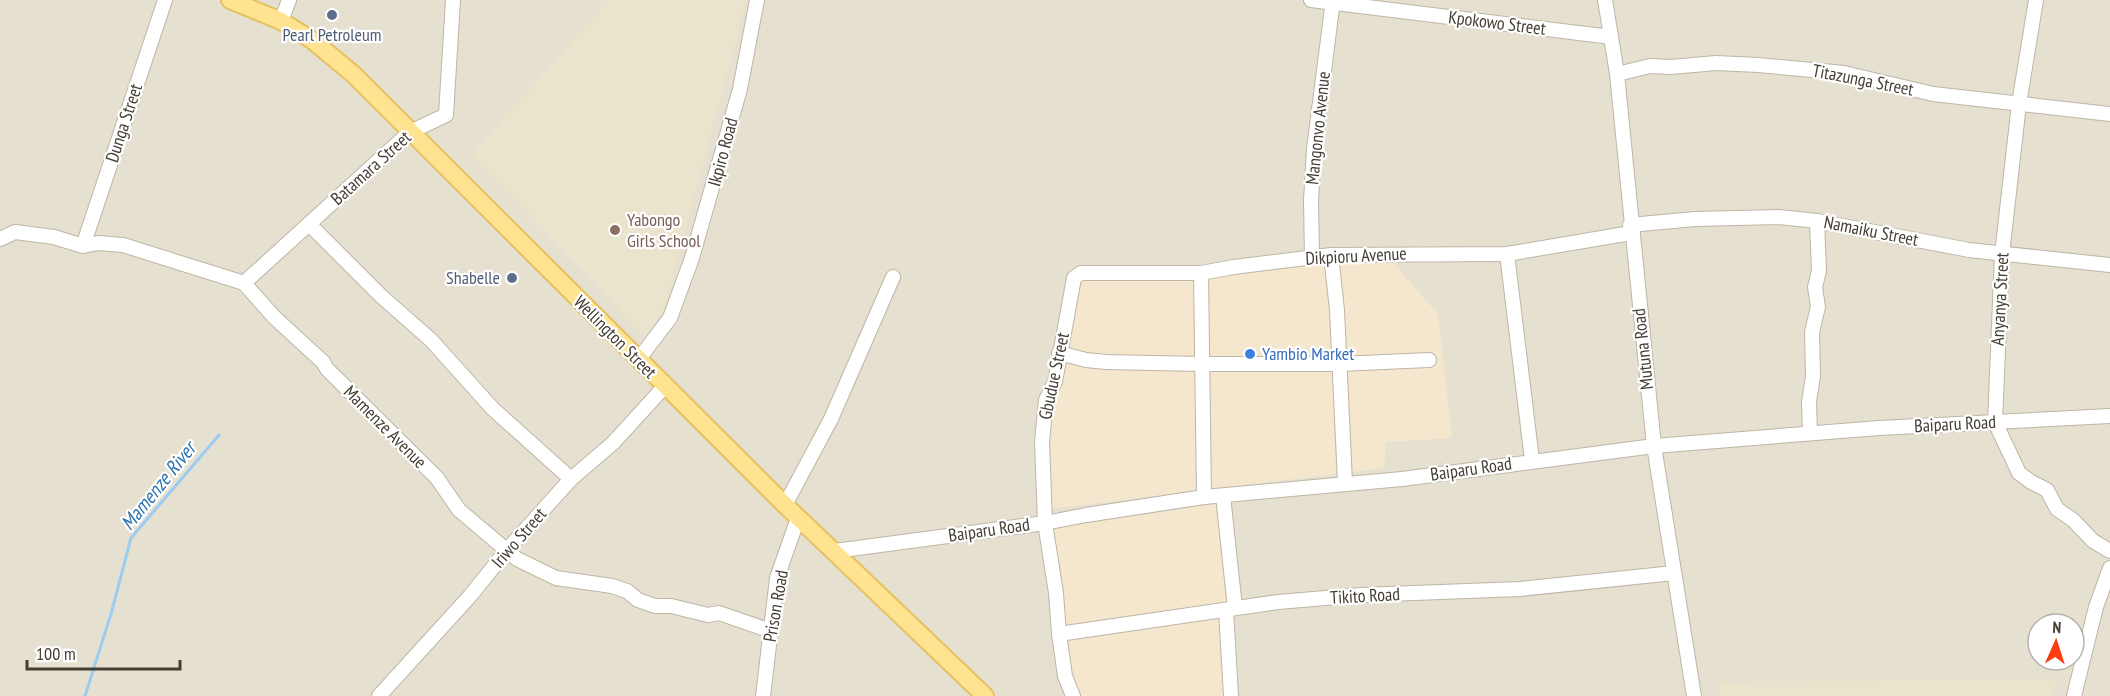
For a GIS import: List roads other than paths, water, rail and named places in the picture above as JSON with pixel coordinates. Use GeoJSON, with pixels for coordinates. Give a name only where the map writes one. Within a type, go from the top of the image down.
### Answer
{"type":"FeatureCollection","features":[{"type":"Feature","properties":{"kind":"main road","name":"Wellington Street"},"geometry":{"type":"LineString","coordinates":[[231,0],[281,21],[312,40],[353,74],[798,518],[985,696]]}},
{"type":"Feature","properties":{"kind":"street","name":"Dunga Street"},"geometry":{"type":"LineString","coordinates":[[84,246],[165,0]]}},
{"type":"Feature","properties":{"kind":"street"},"geometry":{"type":"LineString","coordinates":[[281,21],[289,0]]}},
{"type":"Feature","properties":{"kind":"street","name":"Batamara Street"},"geometry":{"type":"LineString","coordinates":[[244,283],[410,132],[446,115],[453,0]]}},
{"type":"Feature","properties":{"kind":"street","name":"Ikpiro Road"},"geometry":{"type":"LineString","coordinates":[[638,360],[670,318],[692,258],[740,89],[757,0]]}},
{"type":"Feature","properties":{"kind":"street","name":"Kpokowo Street"},"geometry":{"type":"LineString","coordinates":[[1311,0],[1611,37]]}},
{"type":"Feature","properties":{"kind":"street","name":"Mutuna Road"},"geometry":{"type":"LineString","coordinates":[[1605,0],[1617,74],[1654,446],[1694,696]]}},
{"type":"Feature","properties":{"kind":"street","name":"Anyanya Street"},"geometry":{"type":"LineString","coordinates":[[2036,0],[2019,104],[2002,254],[1995,422],[2019,472],[2031,482],[2047,490],[2058,509],[2073,520],[2093,541],[2110,551]]}},
{"type":"Feature","properties":{"kind":"street","name":"Mangonvo Avenue"},"geometry":{"type":"LineString","coordinates":[[1312,257],[1311,201],[1314,149],[1333,1]]}},
{"type":"Feature","properties":{"kind":"street","name":"Titazunga Street"},"geometry":{"type":"LineString","coordinates":[[1617,74],[1650,66],[1671,67],[1716,63],[1758,65],[1845,73],[1933,94],[2110,114]]}},
{"type":"Feature","properties":{"kind":"street","name":"Namaiku Street"},"geometry":{"type":"LineString","coordinates":[[1631,229],[1695,219],[1779,217],[1817,221],[1969,250],[2110,266]]}},
{"type":"Feature","properties":{"kind":"street"},"geometry":{"type":"LineString","coordinates":[[1810,433],[1809,402],[1813,376],[1812,332],[1818,307],[1815,287],[1819,271],[1817,221]]}},
{"type":"Feature","properties":{"kind":"street"},"geometry":{"type":"LineString","coordinates":[[309,224],[381,296],[431,340],[493,409],[571,479]]}},
{"type":"Feature","properties":{"kind":"street","name":"Dikpioru Avenue"},"geometry":{"type":"LineString","coordinates":[[1081,273],[1201,273],[1331,255],[1507,254],[1631,229]]}},
{"type":"Feature","properties":{"kind":"street"},"geometry":{"type":"LineString","coordinates":[[0,239],[15,232],[54,237],[84,246],[98,243],[123,245],[244,283]]}},
{"type":"Feature","properties":{"kind":"street"},"geometry":{"type":"LineString","coordinates":[[1507,254],[1532,460]]}},
{"type":"Feature","properties":{"kind":"street"},"geometry":{"type":"LineString","coordinates":[[1331,255],[1345,483]]}},
{"type":"Feature","properties":{"kind":"street","name":"Gbudue Street"},"geometry":{"type":"LineString","coordinates":[[1073,696],[1065,676],[1056,593],[1045,523],[1042,442],[1046,400],[1055,382],[1074,278],[1081,273]]}},
{"type":"Feature","properties":{"kind":"street"},"geometry":{"type":"LineString","coordinates":[[1201,273],[1204,497]]}},
{"type":"Feature","properties":{"kind":"street"},"geometry":{"type":"LineString","coordinates":[[785,505],[831,419],[893,277]]}},
{"type":"Feature","properties":{"kind":"street","name":"Mamenze Avenue"},"geometry":{"type":"LineString","coordinates":[[244,283],[274,317],[323,362],[327,369],[437,478],[459,510],[517,559],[556,579],[612,586],[655,606],[670,606],[708,615],[719,613],[771,631]]}},
{"type":"Feature","properties":{"kind":"street"},"geometry":{"type":"LineString","coordinates":[[1059,352],[1086,360],[1106,362],[1339,364],[1429,360]]}},
{"type":"Feature","properties":{"kind":"street","name":"Iriwo Street"},"geometry":{"type":"LineString","coordinates":[[379,696],[470,596],[507,550],[571,479],[613,443],[665,386]]}},
{"type":"Feature","properties":{"kind":"street","name":"Baiparu Road"},"geometry":{"type":"LineString","coordinates":[[835,551],[1045,523],[1204,497],[1402,479],[1532,460],[1654,446],[1810,433],[2110,416]]}},
{"type":"Feature","properties":{"kind":"street"},"geometry":{"type":"LineString","coordinates":[[1223,496],[1231,609],[1231,696]]}},
{"type":"Feature","properties":{"kind":"street","name":"Prison Road"},"geometry":{"type":"LineString","coordinates":[[762,696],[777,578],[798,518]]}},
{"type":"Feature","properties":{"kind":"street"},"geometry":{"type":"LineString","coordinates":[[2074,696],[2096,608],[2110,568]]}},
{"type":"Feature","properties":{"kind":"street","name":"Tikito Road"},"geometry":{"type":"LineString","coordinates":[[1059,634],[1278,602],[1361,595],[1521,589],[1674,573]]}},
{"type":"Feature","properties":{"kind":"waterway","name":"Mamenze River"},"geometry":{"type":"LineString","coordinates":[[85,696],[111,614],[131,538],[219,435]]}},
{"type":"Feature","properties":{"kind":"place","name":"Pearl Petroleum"},"geometry":{"type":"Point","coordinates":[332,15]}},
{"type":"Feature","properties":{"kind":"place","name":"Yabongo Girls School"},"geometry":{"type":"Point","coordinates":[615,230]}},
{"type":"Feature","properties":{"kind":"place","name":"Shabelle"},"geometry":{"type":"Point","coordinates":[512,278]}},
{"type":"Feature","properties":{"kind":"place","name":"Yambio Market"},"geometry":{"type":"Point","coordinates":[1250,354]}}]}
